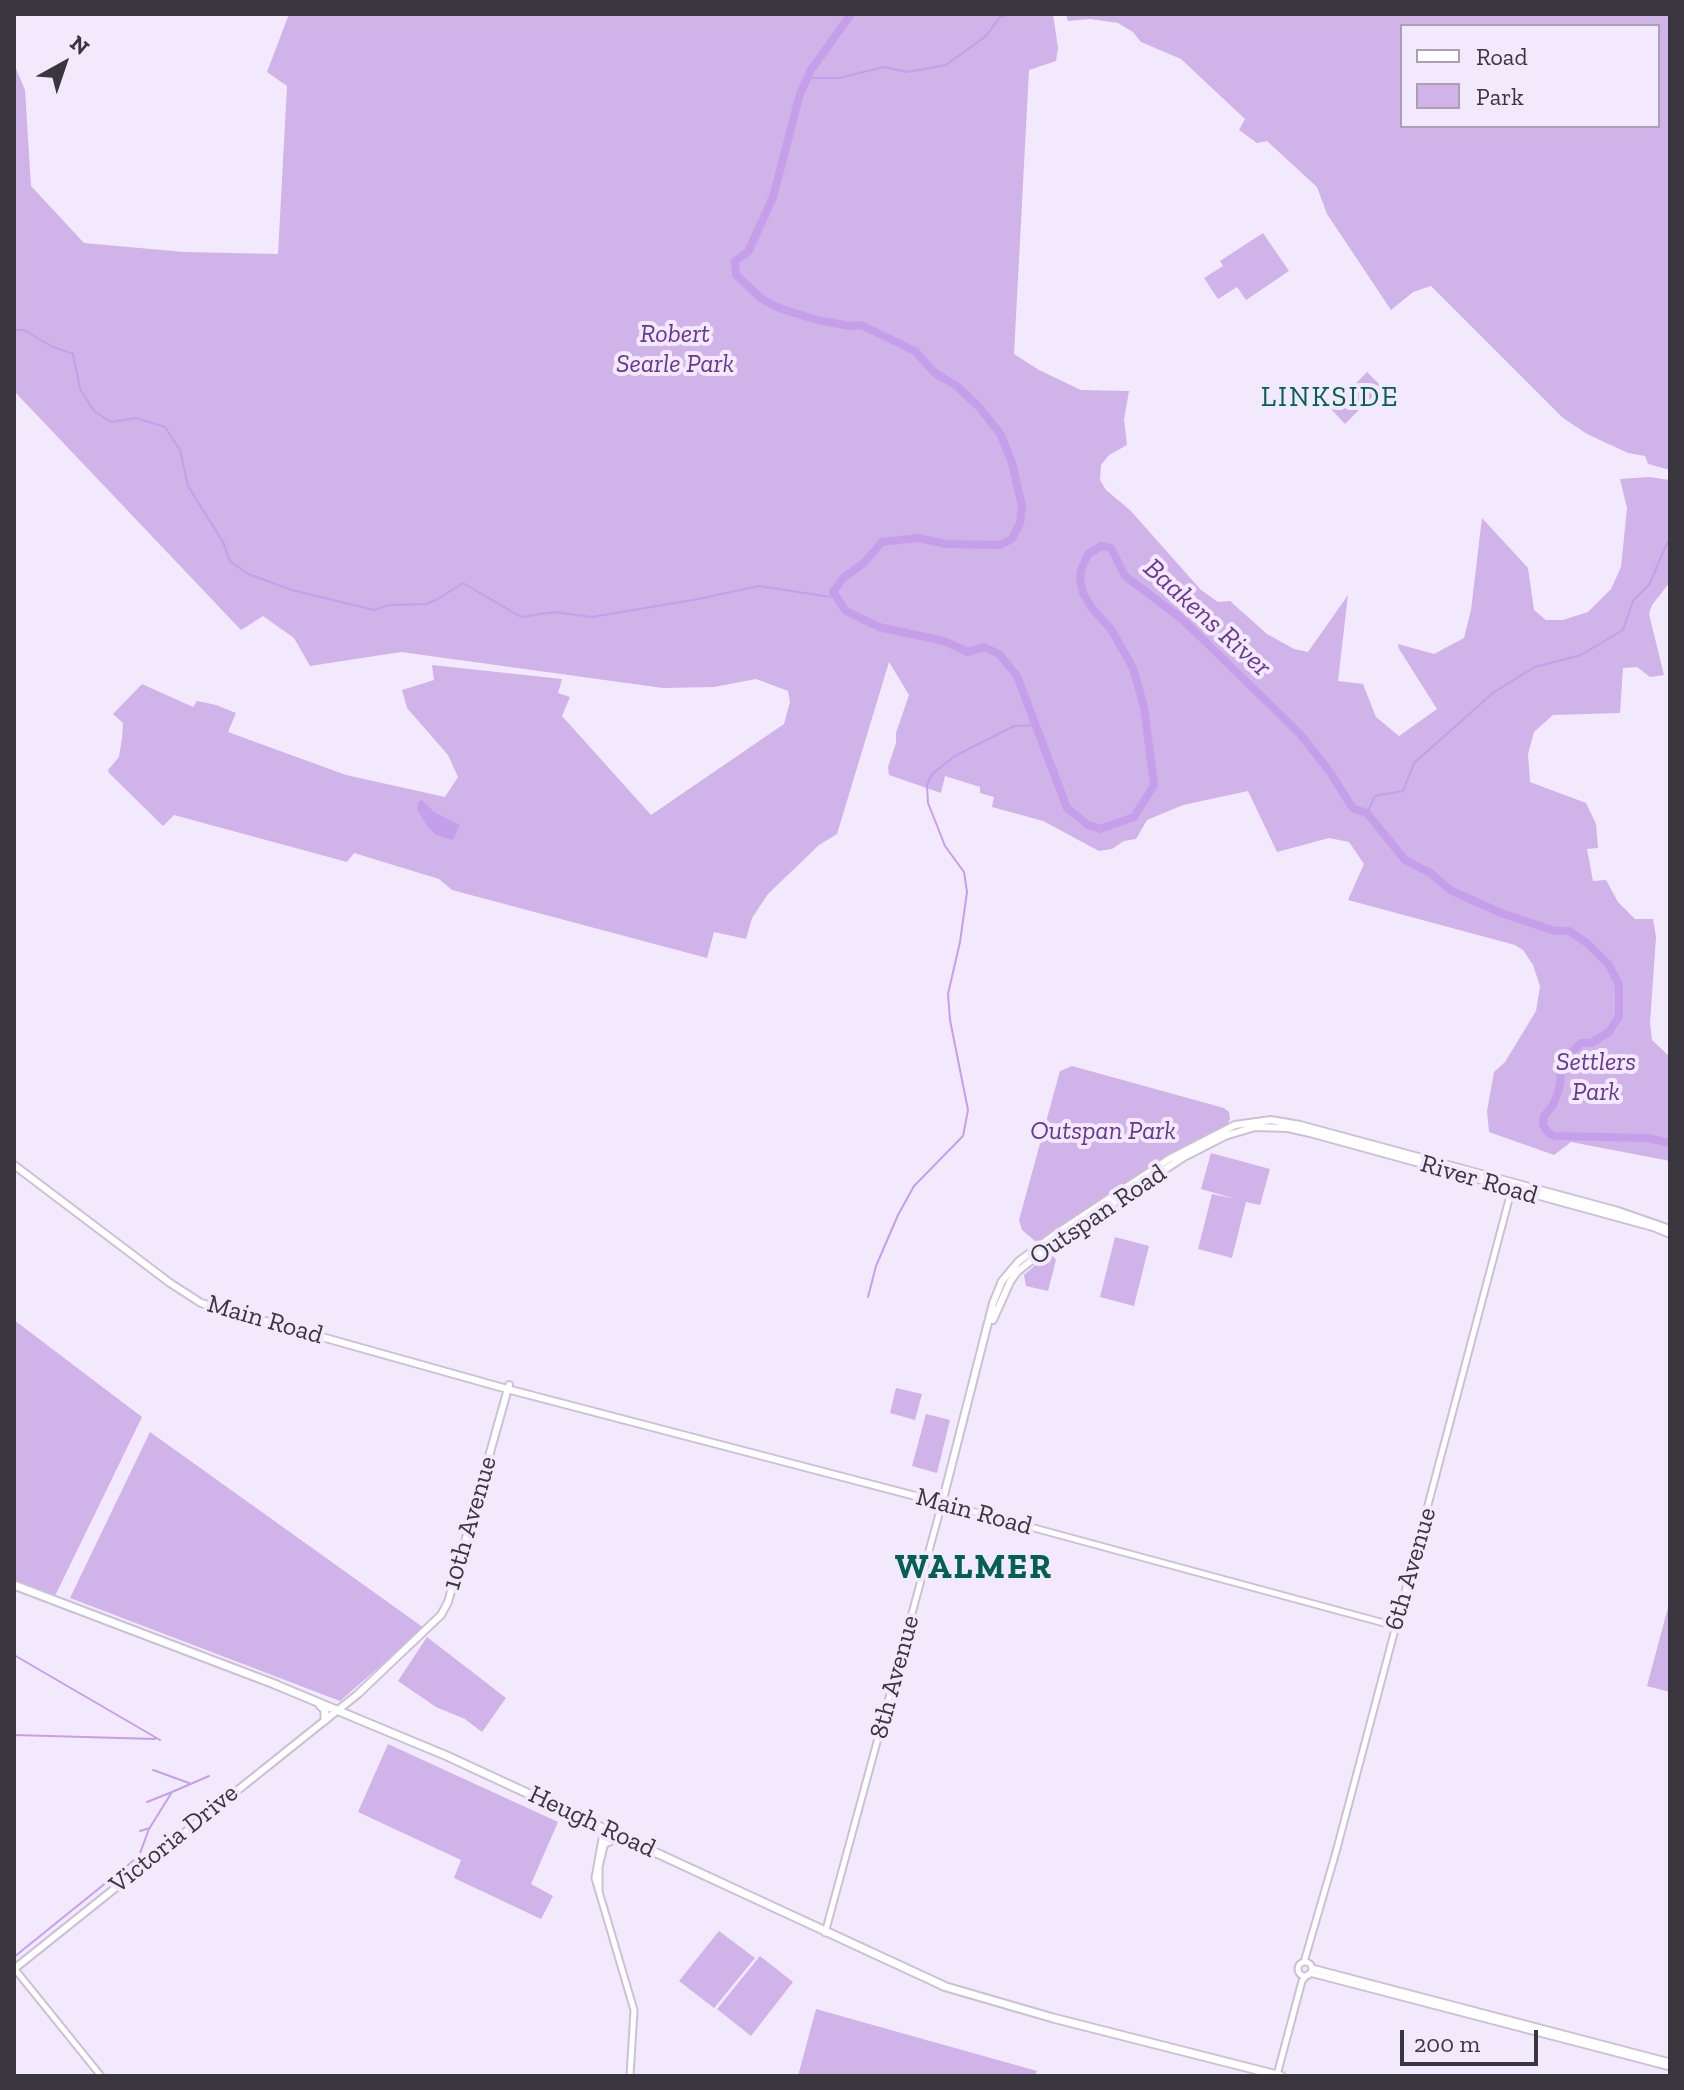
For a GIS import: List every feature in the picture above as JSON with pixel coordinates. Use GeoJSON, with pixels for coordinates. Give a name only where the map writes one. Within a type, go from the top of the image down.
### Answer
{"type":"FeatureCollection","features":[{"type":"Feature","properties":{"kind":"main road","name":"Outspan Road"},"geometry":{"type":"LineString","coordinates":[[1003,1287],[1019,1261],[1045,1241],[1182,1151],[1249,1121],[1271,1120],[1290,1125]]}},
{"type":"Feature","properties":{"kind":"main road","name":"River Road"},"geometry":{"type":"LineString","coordinates":[[1290,1125],[1548,1196],[1618,1211],[1670,1232]]}},
{"type":"Feature","properties":{"kind":"main road","name":"Main Road"},"geometry":{"type":"LineString","coordinates":[[14,1165],[201,1303],[942,1503]]}},
{"type":"Feature","properties":{"kind":"main road","name":"8th Avenue"},"geometry":{"type":"LineString","coordinates":[[942,1503],[989,1327],[1003,1287]]}},
{"type":"Feature","properties":{"kind":"main road","name":"10th Avenue"},"geometry":{"type":"LineString","coordinates":[[338,1710],[383,1671],[446,1607],[508,1387]]}},
{"type":"Feature","properties":{"kind":"main road"},"geometry":{"type":"LineString","coordinates":[[14,1587],[92,1620],[161,1642],[338,1710]]}},
{"type":"Feature","properties":{"kind":"main road"},"geometry":{"type":"LineString","coordinates":[[274,1684],[338,1710]]}},
{"type":"Feature","properties":{"kind":"main road"},"geometry":{"type":"LineString","coordinates":[[320,1705],[325,1710],[325,1720]]}},
{"type":"Feature","properties":{"kind":"main road","name":"Victoria Drive"},"geometry":{"type":"LineString","coordinates":[[14,1968],[338,1710]]}},
{"type":"Feature","properties":{"kind":"main road","name":"Heugh Road"},"geometry":{"type":"LineString","coordinates":[[338,1710],[606,1829],[944,1986],[1065,2021],[1279,2075]]}},
{"type":"Feature","properties":{"kind":"main road"},"geometry":{"type":"LineString","coordinates":[[605,1843],[621,1836]]}},
{"type":"Feature","properties":{"kind":"street","name":"6th Avenue"},"geometry":{"type":"LineString","coordinates":[[1279,2075],[1306,1971],[1307,1955],[1513,1186]]}},
{"type":"Feature","properties":{"kind":"street","name":"Main Road"},"geometry":{"type":"LineString","coordinates":[[942,1503],[1395,1626]]}},
{"type":"Feature","properties":{"kind":"street","name":"8th Avenue"},"geometry":{"type":"LineString","coordinates":[[825,1932],[942,1503]]}},
{"type":"Feature","properties":{"kind":"street"},"geometry":{"type":"LineString","coordinates":[[599,1898],[599,1867],[606,1829]]}},
{"type":"Feature","properties":{"kind":"street"},"geometry":{"type":"LineString","coordinates":[[606,1829],[595,1873],[599,1898],[634,2010],[630,2076]]}},
{"type":"Feature","properties":{"kind":"street"},"geometry":{"type":"LineString","coordinates":[[14,1968],[101,2076]]}},
{"type":"Feature","properties":{"kind":"street"},"geometry":{"type":"LineString","coordinates":[[1306,1971],[1670,2064]]}},
{"type":"Feature","properties":{"kind":"green space","name":"Robert Searle Park"},"geometry":{"type":"Polygon","coordinates":[[[289,14],[1053,14],[1058,48],[1056,61],[1029,70],[1014,354],[1081,390],[1129,391],[1124,419],[1127,445],[1109,455],[1101,465],[1100,480],[1201,590],[1218,602],[1230,601],[1267,634],[1294,649],[1308,652],[1348,595],[1338,681],[1363,684],[1376,717],[1399,736],[1437,709],[1398,644],[1434,654],[1464,638],[1471,610],[1482,518],[1528,568],[1534,610],[1546,620],[1563,620],[1588,612],[1611,589],[1621,567],[1627,508],[1620,479],[1649,477],[1670,480],[1670,582],[1652,605],[1649,614],[1664,675],[1650,677],[1637,667],[1623,668],[1620,713],[1553,715],[1534,732],[1528,754],[1530,782],[1586,803],[1596,824],[1598,848],[1587,849],[1593,881],[1606,880],[1618,902],[1635,919],[1653,919],[1656,937],[1650,1023],[1652,1040],[1670,1057],[1670,1161],[1571,1142],[1554,1155],[1489,1132],[1487,1111],[1494,1072],[1505,1062],[1536,1011],[1540,986],[1533,965],[1523,950],[1515,945],[1348,900],[1364,864],[1349,842],[1329,838],[1277,852],[1248,791],[1183,805],[1147,820],[1136,839],[1099,851],[1043,821],[992,807],[994,797],[980,793],[980,787],[945,776],[941,793],[889,775],[896,733],[909,695],[889,662],[837,834],[819,845],[768,894],[752,918],[746,939],[714,932],[707,958],[452,890],[439,879],[354,853],[347,862],[174,815],[163,826],[108,770],[119,757],[122,738],[123,723],[113,714],[142,684],[193,707],[197,701],[236,713],[228,732],[346,775],[445,797],[458,777],[448,755],[407,708],[402,690],[434,680],[432,665],[562,679],[558,693],[570,697],[562,716],[651,815],[784,724],[790,702],[788,691],[756,679],[714,687],[663,688],[401,652],[310,666],[294,638],[263,616],[241,630],[14,391],[14,64],[25,90],[31,186],[84,243],[184,252],[278,254],[287,86],[267,72],[289,14]]]}},
{"type":"Feature","properties":{"kind":"green space"},"geometry":{"type":"Polygon","coordinates":[[[1066,14],[1670,14],[1670,470],[1648,464],[1645,456],[1628,453],[1587,434],[1563,418],[1431,286],[1413,292],[1391,310],[1327,214],[1317,187],[1267,141],[1257,143],[1239,130],[1245,119],[1181,59],[1141,42],[1133,32],[1118,23],[1090,19],[1068,21],[1066,14]]]}},
{"type":"Feature","properties":{"kind":"green space"},"geometry":{"type":"Polygon","coordinates":[[[1263,233],[1289,271],[1246,300],[1237,287],[1218,299],[1204,278],[1223,266],[1220,261],[1263,233]]]}},
{"type":"Feature","properties":{"kind":"green space"},"geometry":{"type":"Polygon","coordinates":[[[1367,372],[1382,387],[1345,424],[1331,409],[1367,372]]]}},
{"type":"Feature","properties":{"kind":"green space","name":"Outspan Park"},"geometry":{"type":"Polygon","coordinates":[[[1072,1066],[1224,1108],[1229,1112],[1230,1119],[1227,1125],[1159,1161],[1040,1241],[1035,1241],[1022,1230],[1019,1220],[1060,1071],[1072,1066]]]}},
{"type":"Feature","properties":{"kind":"green space"},"geometry":{"type":"Polygon","coordinates":[[[1211,1153],[1270,1169],[1260,1205],[1246,1202],[1232,1258],[1198,1249],[1212,1194],[1236,1199],[1201,1189],[1211,1153]]]}},
{"type":"Feature","properties":{"kind":"green space"},"geometry":{"type":"Polygon","coordinates":[[[1115,1237],[1149,1246],[1134,1306],[1100,1297],[1115,1237]]]}},
{"type":"Feature","properties":{"kind":"green space"},"geometry":{"type":"Polygon","coordinates":[[[1050,1252],[1056,1260],[1048,1291],[1026,1286],[1024,1275],[1050,1252]]]}},
{"type":"Feature","properties":{"kind":"green space"},"geometry":{"type":"Polygon","coordinates":[[[14,1320],[142,1417],[54,1598],[14,1582],[14,1320]]]}},
{"type":"Feature","properties":{"kind":"green space"},"geometry":{"type":"Polygon","coordinates":[[[896,1388],[922,1394],[915,1420],[890,1413],[896,1388]]]}},
{"type":"Feature","properties":{"kind":"green space"},"geometry":{"type":"Polygon","coordinates":[[[926,1414],[950,1420],[937,1473],[912,1466],[926,1414]]]}},
{"type":"Feature","properties":{"kind":"green space"},"geometry":{"type":"Polygon","coordinates":[[[150,1432],[424,1628],[340,1701],[70,1598],[150,1432]]]}},
{"type":"Feature","properties":{"kind":"green space"},"geometry":{"type":"Polygon","coordinates":[[[1670,1600],[1670,1692],[1647,1686],[1670,1600]]]}},
{"type":"Feature","properties":{"kind":"green space"},"geometry":{"type":"Polygon","coordinates":[[[427,1637],[506,1698],[482,1732],[465,1719],[436,1707],[398,1681],[427,1637]]]}},
{"type":"Feature","properties":{"kind":"green space"},"geometry":{"type":"Polygon","coordinates":[[[388,1744],[558,1822],[531,1884],[553,1896],[541,1919],[454,1878],[461,1860],[358,1812],[388,1744]]]}},
{"type":"Feature","properties":{"kind":"green space"},"geometry":{"type":"Polygon","coordinates":[[[719,1931],[755,1958],[714,2008],[679,1981],[719,1931]]]}},
{"type":"Feature","properties":{"kind":"green space"},"geometry":{"type":"Polygon","coordinates":[[[760,1956],[793,1982],[751,2036],[717,2009],[760,1956]]]}},
{"type":"Feature","properties":{"kind":"green space"},"geometry":{"type":"Polygon","coordinates":[[[816,2009],[1037,2071],[1035,2076],[798,2076],[816,2009]]]}},
{"type":"Feature","properties":{"kind":"shaded area"},"geometry":{"type":"Polygon","coordinates":[[[422,800],[434,812],[460,825],[453,840],[436,835],[427,826],[417,809],[418,802],[422,800]]]}},
{"type":"Feature","properties":{"kind":"waterway","name":"Baakens River"},"geometry":{"type":"LineString","coordinates":[[851,14],[811,70],[800,94],[773,197],[748,252],[735,261],[736,275],[762,299],[779,308],[817,320],[861,325],[915,351],[935,373],[957,386],[980,408],[1001,435],[1012,463],[1022,506],[1020,523],[1012,539],[1000,545],[946,544],[918,538],[882,542],[864,563],[843,578],[833,592],[846,611],[879,627],[944,641],[968,652],[984,647],[999,654],[1017,676],[1067,808],[1088,825],[1100,829],[1134,817],[1154,785],[1144,707],[1133,668],[1111,629],[1091,607],[1080,580],[1088,554],[1101,546],[1111,548],[1125,576],[1182,619],[1300,734],[1354,809],[1367,813],[1405,860],[1432,874],[1450,890],[1501,913],[1555,931],[1569,931],[1587,943],[1609,965],[1619,985],[1619,1016],[1609,1032],[1591,1043],[1581,1043],[1559,1068],[1559,1090],[1544,1116],[1543,1125],[1548,1133],[1555,1136],[1648,1138],[1670,1143]]}},
{"type":"Feature","properties":{"kind":"waterway"},"geometry":{"type":"LineString","coordinates":[[809,78],[839,78],[884,67],[907,72],[946,65],[986,36],[1000,17],[1012,14]]}},
{"type":"Feature","properties":{"kind":"waterway"},"geometry":{"type":"LineString","coordinates":[[14,330],[24,330],[51,346],[73,354],[80,389],[94,411],[111,422],[136,418],[165,427],[180,450],[188,486],[223,542],[230,561],[248,574],[292,590],[374,610],[389,605],[426,604],[463,583],[521,617],[554,612],[592,617],[759,586],[837,598]]}},
{"type":"Feature","properties":{"kind":"waterway"},"geometry":{"type":"LineString","coordinates":[[1367,813],[1375,796],[1403,791],[1414,763],[1494,692],[1535,667],[1581,655],[1623,630],[1633,601],[1649,585],[1667,543]]}},
{"type":"Feature","properties":{"kind":"waterway"},"geometry":{"type":"LineString","coordinates":[[868,1297],[876,1266],[898,1215],[914,1186],[963,1136],[968,1110],[950,1020],[948,994],[967,892],[964,872],[945,846],[928,803],[927,785],[932,774],[955,756],[1014,726],[1037,725]]}},
{"type":"Feature","properties":{"kind":"waterway"},"geometry":{"type":"LineString","coordinates":[[14,1655],[160,1740]]}},
{"type":"Feature","properties":{"kind":"waterway"},"geometry":{"type":"LineString","coordinates":[[14,1735],[155,1739]]}},
{"type":"Feature","properties":{"kind":"waterway"},"geometry":{"type":"LineString","coordinates":[[153,1770],[189,1783]]}},
{"type":"Feature","properties":{"kind":"waterway"},"geometry":{"type":"LineString","coordinates":[[120,1872],[139,1856],[149,1829],[172,1792],[209,1776]]}},
{"type":"Feature","properties":{"kind":"waterway"},"geometry":{"type":"LineString","coordinates":[[147,1802],[172,1792]]}},
{"type":"Feature","properties":{"kind":"waterway"},"geometry":{"type":"LineString","coordinates":[[140,1831],[150,1828]]}},
{"type":"Feature","properties":{"kind":"waterway"},"geometry":{"type":"LineString","coordinates":[[14,1957],[107,1882]]}},
{"type":"Feature","properties":{"kind":"district","name":"LINKSIDE"},"geometry":{"type":"Point","coordinates":[1330,398]}},
{"type":"Feature","properties":{"kind":"district","name":"WALMER"},"geometry":{"type":"Point","coordinates":[974,1568]}},
{"type":"Feature","properties":{"kind":"park label","name":"Settlers Park"},"geometry":{"type":"Point","coordinates":[1596,1078]}}]}
